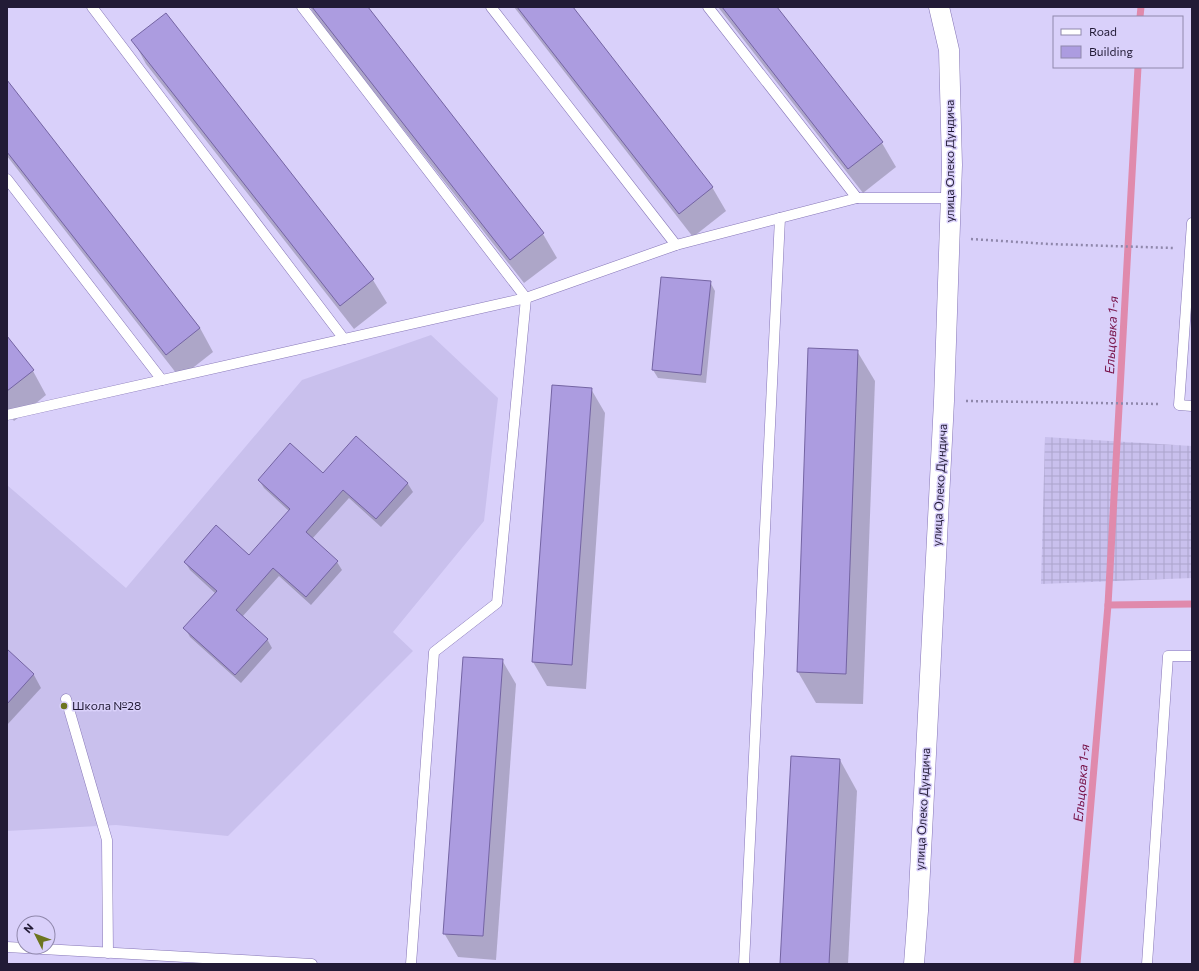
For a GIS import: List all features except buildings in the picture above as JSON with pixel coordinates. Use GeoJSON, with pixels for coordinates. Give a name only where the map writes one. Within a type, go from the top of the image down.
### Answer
{"type":"FeatureCollection","features":[{"type":"Feature","properties":{"kind":"street","name":"улица Олеко Дундича"},"geometry":{"type":"LineString","coordinates":[[914,964],[944,401],[952,165],[948,50],[939,7]]}},
{"type":"Feature","properties":{"kind":"lane"},"geometry":{"type":"LineString","coordinates":[[92,7],[344,339]]}},
{"type":"Feature","properties":{"kind":"lane"},"geometry":{"type":"LineString","coordinates":[[302,7],[526,298],[497,602],[434,652],[411,964]]}},
{"type":"Feature","properties":{"kind":"lane"},"geometry":{"type":"LineString","coordinates":[[491,7],[676,245]]}},
{"type":"Feature","properties":{"kind":"lane"},"geometry":{"type":"LineString","coordinates":[[708,7],[857,198]]}},
{"type":"Feature","properties":{"kind":"lane"},"geometry":{"type":"LineString","coordinates":[[7,180],[162,380]]}},
{"type":"Feature","properties":{"kind":"lane"},"geometry":{"type":"LineString","coordinates":[[7,415],[526,298],[676,245],[857,198],[951,198]]}},
{"type":"Feature","properties":{"kind":"lane"},"geometry":{"type":"LineString","coordinates":[[744,964],[780,218]]}},
{"type":"Feature","properties":{"kind":"lane"},"geometry":{"type":"LineString","coordinates":[[1192,223],[1180,405],[1192,406]]}},
{"type":"Feature","properties":{"kind":"lane"},"geometry":{"type":"LineString","coordinates":[[1147,964],[1168,656],[1192,656]]}},
{"type":"Feature","properties":{"kind":"lane"},"geometry":{"type":"LineString","coordinates":[[66,699],[107,840],[108,953]]}},
{"type":"Feature","properties":{"kind":"lane"},"geometry":{"type":"LineString","coordinates":[[7,947],[312,964]]}},
{"type":"Feature","properties":{"kind":"path"},"geometry":{"type":"LineString","coordinates":[[950,238],[1049,244],[1190,249]]}},
{"type":"Feature","properties":{"kind":"path"},"geometry":{"type":"LineString","coordinates":[[944,401],[1180,405]]}},
{"type":"Feature","properties":{"kind":"shaded area"},"geometry":{"type":"Polygon","coordinates":[[[431,335],[498,398],[484,521],[393,632],[413,651],[228,836],[116,825],[7,831],[7,485],[126,588],[302,380],[431,335]]]}},
{"type":"Feature","properties":{"kind":"shaded area"},"geometry":{"type":"Polygon","coordinates":[[[1045,437],[1192,446],[1192,578],[1041,584],[1045,437]]]}},
{"type":"Feature","properties":{"kind":"waterway","name":"Ельцовка 1-я"},"geometry":{"type":"LineString","coordinates":[[1140,16],[1141,7]]}},
{"type":"Feature","properties":{"kind":"waterway","name":"Ельцовка 1-я"},"geometry":{"type":"LineString","coordinates":[[1108,605],[1138,68]]}},
{"type":"Feature","properties":{"kind":"waterway","name":"Ельцовка 1-я"},"geometry":{"type":"LineString","coordinates":[[1077,964],[1108,605],[1192,604]]}},
{"type":"Feature","properties":{"kind":"place","name":"Школа №28"},"geometry":{"type":"Point","coordinates":[64,706]}}]}
